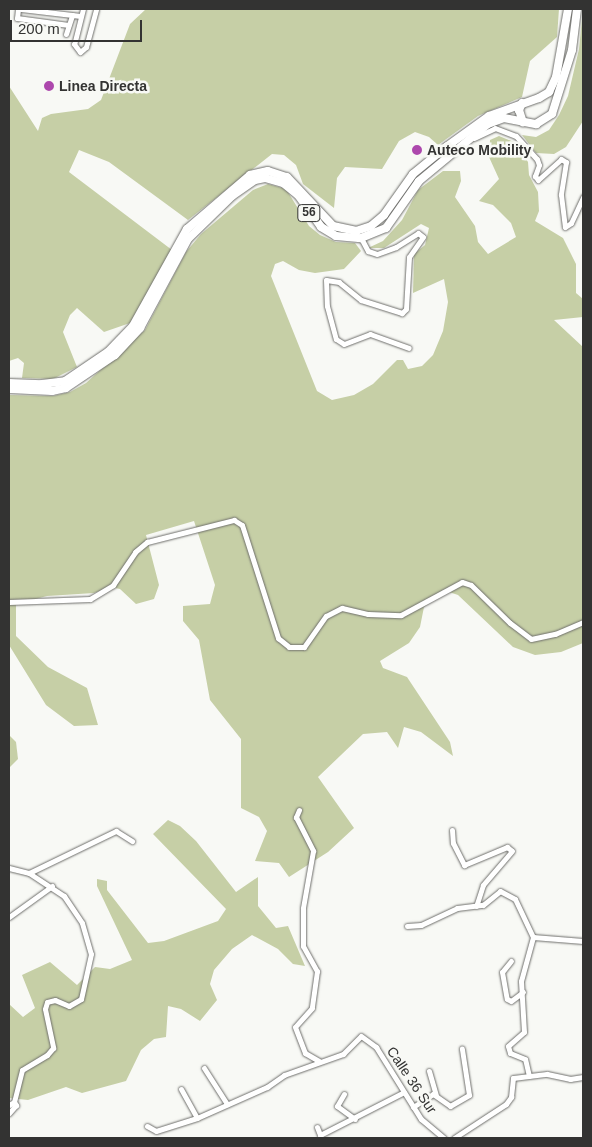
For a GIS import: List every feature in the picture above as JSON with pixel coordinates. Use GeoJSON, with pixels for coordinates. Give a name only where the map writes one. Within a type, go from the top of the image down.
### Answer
{"type":"FeatureCollection","features":[{"type":"Feature","properties":{"kind":"main road"},"geometry":{"type":"LineString","coordinates":[[556,106],[544,96],[556,77],[568,9]]}},
{"type":"Feature","properties":{"kind":"main road","name":"56"},"geometry":{"type":"LineString","coordinates":[[9,388],[52,391],[66,388],[115,355],[143,323],[188,239],[232,196],[255,180],[265,178],[283,183],[326,231],[345,238],[361,238],[386,228],[397,217],[415,185],[464,142],[498,119],[541,123],[556,106],[572,50],[577,9]]}},
{"type":"Feature","properties":{"kind":"main road","name":"56"},"geometry":{"type":"LineString","coordinates":[[9,383],[42,384],[65,381],[108,352],[133,326],[187,228],[250,174],[268,171],[282,174],[300,188],[327,222],[348,230],[366,229],[384,215],[413,174],[446,147],[490,116],[544,96]]}},
{"type":"Feature","properties":{"kind":"main road"},"geometry":{"type":"LineString","coordinates":[[522,103],[519,114],[523,122]]}},
{"type":"Feature","properties":{"kind":"street"},"geometry":{"type":"LineString","coordinates":[[69,25],[17,18],[20,9],[81,16]]}},
{"type":"Feature","properties":{"kind":"street"},"geometry":{"type":"LineString","coordinates":[[83,9],[74,44],[80,52],[86,47],[96,9]]}},
{"type":"Feature","properties":{"kind":"street"},"geometry":{"type":"LineString","coordinates":[[66,34],[72,15]]}},
{"type":"Feature","properties":{"kind":"street"},"geometry":{"type":"LineString","coordinates":[[464,142],[495,128],[507,130],[537,159],[539,165],[535,176],[538,180],[561,159],[566,162],[560,195],[565,227],[571,223],[583,197]]}},
{"type":"Feature","properties":{"kind":"street"},"geometry":{"type":"LineString","coordinates":[[361,238],[368,251],[377,254],[396,247],[418,233],[423,235],[409,257],[410,281],[406,309],[402,313],[361,300],[339,282],[326,280],[327,306],[336,339],[344,344],[370,334],[409,348]]}},
{"type":"Feature","properties":{"kind":"street"},"geometry":{"type":"LineString","coordinates":[[9,602],[90,599],[113,585],[135,552],[147,542],[234,520],[242,524],[278,638],[289,647],[304,647],[326,616],[342,608],[368,614],[401,615],[462,582],[471,585],[510,623],[531,638],[555,634],[583,622]]}},
{"type":"Feature","properties":{"kind":"street"},"geometry":{"type":"LineString","coordinates":[[299,810],[296,817],[313,851],[302,908],[302,946],[317,972],[312,1008],[295,1027],[305,1053],[319,1062]]}},
{"type":"Feature","properties":{"kind":"street"},"geometry":{"type":"LineString","coordinates":[[452,830],[452,843],[464,865],[507,847],[512,850],[483,884],[476,906]]}},
{"type":"Feature","properties":{"kind":"street"},"geometry":{"type":"LineString","coordinates":[[28,873],[116,831],[132,841]]}},
{"type":"Feature","properties":{"kind":"street"},"geometry":{"type":"LineString","coordinates":[[9,868],[28,873],[52,886],[74,908],[82,923],[90,949],[91,964],[84,994],[78,1002],[69,1006],[53,1000],[47,1002],[45,1009],[53,1048],[44,1057],[22,1070],[11,1103],[16,1105],[9,1113]]}},
{"type":"Feature","properties":{"kind":"street"},"geometry":{"type":"LineString","coordinates":[[9,917],[52,886]]}},
{"type":"Feature","properties":{"kind":"street"},"geometry":{"type":"LineString","coordinates":[[407,926],[421,925],[457,908],[485,903],[496,891],[512,896],[533,937],[522,976],[524,1032],[508,1046],[510,1053],[525,1059],[529,1076]]}},
{"type":"Feature","properties":{"kind":"street"},"geometry":{"type":"LineString","coordinates":[[533,937],[583,941]]}},
{"type":"Feature","properties":{"kind":"street"},"geometry":{"type":"LineString","coordinates":[[511,962],[502,972],[507,998],[511,1002],[523,992]]}},
{"type":"Feature","properties":{"kind":"street","name":"Calle 36 Sur"},"geometry":{"type":"LineString","coordinates":[[319,1062],[343,1054],[361,1036],[376,1047],[421,1119],[444,1138]]}},
{"type":"Feature","properties":{"kind":"street"},"geometry":{"type":"LineString","coordinates":[[413,1107],[431,1094],[436,1095],[450,1106],[469,1095],[462,1049]]}},
{"type":"Feature","properties":{"kind":"street"},"geometry":{"type":"LineString","coordinates":[[147,1126],[156,1131],[197,1118],[268,1087],[284,1075],[319,1062]]}},
{"type":"Feature","properties":{"kind":"street"},"geometry":{"type":"LineString","coordinates":[[204,1068],[226,1104]]}},
{"type":"Feature","properties":{"kind":"street"},"geometry":{"type":"LineString","coordinates":[[429,1071],[436,1095]]}},
{"type":"Feature","properties":{"kind":"street"},"geometry":{"type":"LineString","coordinates":[[454,1138],[506,1104],[511,1097],[511,1080],[529,1076],[583,1077]]}},
{"type":"Feature","properties":{"kind":"street"},"geometry":{"type":"LineString","coordinates":[[181,1089],[197,1118]]}},
{"type":"Feature","properties":{"kind":"street"},"geometry":{"type":"LineString","coordinates":[[317,1127],[320,1135],[355,1119],[404,1092]]}},
{"type":"Feature","properties":{"kind":"street"},"geometry":{"type":"LineString","coordinates":[[344,1094],[337,1106],[355,1119]]}},
{"type":"Feature","properties":{"kind":"green space"},"geometry":{"type":"Polygon","coordinates":[[[146,9],[559,9],[557,37],[530,61],[522,97],[478,116],[438,145],[429,137],[415,132],[399,141],[382,169],[345,167],[337,178],[334,208],[303,184],[296,165],[284,155],[272,154],[188,220],[109,162],[79,150],[69,172],[172,250],[130,323],[104,332],[77,308],[70,315],[63,332],[77,367],[53,379],[22,378],[24,363],[18,358],[9,361],[9,86],[38,131],[42,118],[51,114],[88,109],[101,100],[130,24],[146,9]]]}},
{"type":"Feature","properties":{"kind":"green space"},"geometry":{"type":"Polygon","coordinates":[[[583,9],[583,121],[566,147],[554,154],[536,153],[522,135],[536,137],[549,130],[559,115],[568,96],[579,49],[583,9]]]}},
{"type":"Feature","properties":{"kind":"green space"},"geometry":{"type":"Polygon","coordinates":[[[499,136],[514,142],[528,162],[529,175],[538,192],[539,211],[535,221],[563,238],[576,264],[576,293],[583,299],[583,317],[554,320],[583,347],[583,643],[561,652],[535,655],[513,647],[458,595],[443,590],[424,607],[420,627],[409,643],[380,661],[383,668],[407,677],[450,742],[453,756],[421,732],[404,727],[398,748],[387,732],[363,734],[318,777],[354,828],[328,852],[289,877],[279,863],[255,861],[267,831],[259,817],[241,808],[241,739],[210,700],[199,640],[183,621],[183,606],[210,604],[215,585],[194,521],[146,535],[159,585],[154,599],[136,604],[120,589],[110,587],[94,593],[47,596],[16,604],[16,636],[48,667],[87,688],[98,725],[74,726],[46,705],[9,645],[9,395],[53,396],[70,392],[86,383],[145,330],[186,252],[201,234],[253,190],[268,184],[286,189],[309,226],[320,235],[336,242],[355,243],[361,251],[344,269],[315,273],[299,270],[283,261],[275,264],[271,276],[317,391],[332,400],[354,395],[373,384],[397,360],[403,360],[408,369],[422,366],[433,355],[443,331],[448,302],[444,279],[413,293],[414,254],[425,245],[429,228],[421,224],[384,248],[368,248],[383,241],[402,220],[418,190],[443,171],[460,171],[461,181],[455,197],[475,226],[478,242],[488,254],[516,237],[511,223],[493,205],[479,201],[499,179],[489,157],[490,140],[499,136]]]}},
{"type":"Feature","properties":{"kind":"green space"},"geometry":{"type":"Polygon","coordinates":[[[9,735],[16,742],[18,759],[9,768],[9,735]]]}},
{"type":"Feature","properties":{"kind":"green space"},"geometry":{"type":"Polygon","coordinates":[[[168,820],[180,826],[196,841],[236,892],[258,877],[258,906],[276,928],[288,926],[305,966],[293,964],[278,949],[252,935],[232,949],[214,970],[210,984],[217,1000],[200,1021],[181,1009],[168,1006],[166,1037],[154,1039],[141,1050],[126,1081],[82,1093],[66,1087],[28,1100],[9,1098],[9,1004],[23,1017],[35,1008],[22,975],[50,962],[77,985],[95,967],[110,969],[132,960],[97,886],[97,879],[107,881],[107,890],[148,943],[164,941],[218,921],[226,909],[153,834],[168,820]]]}},
{"type":"Feature","properties":{"kind":"place","name":"Linea Directa"},"geometry":{"type":"Point","coordinates":[49,86]}},
{"type":"Feature","properties":{"kind":"place","name":"Auteco Mobility"},"geometry":{"type":"Point","coordinates":[417,150]}}]}
